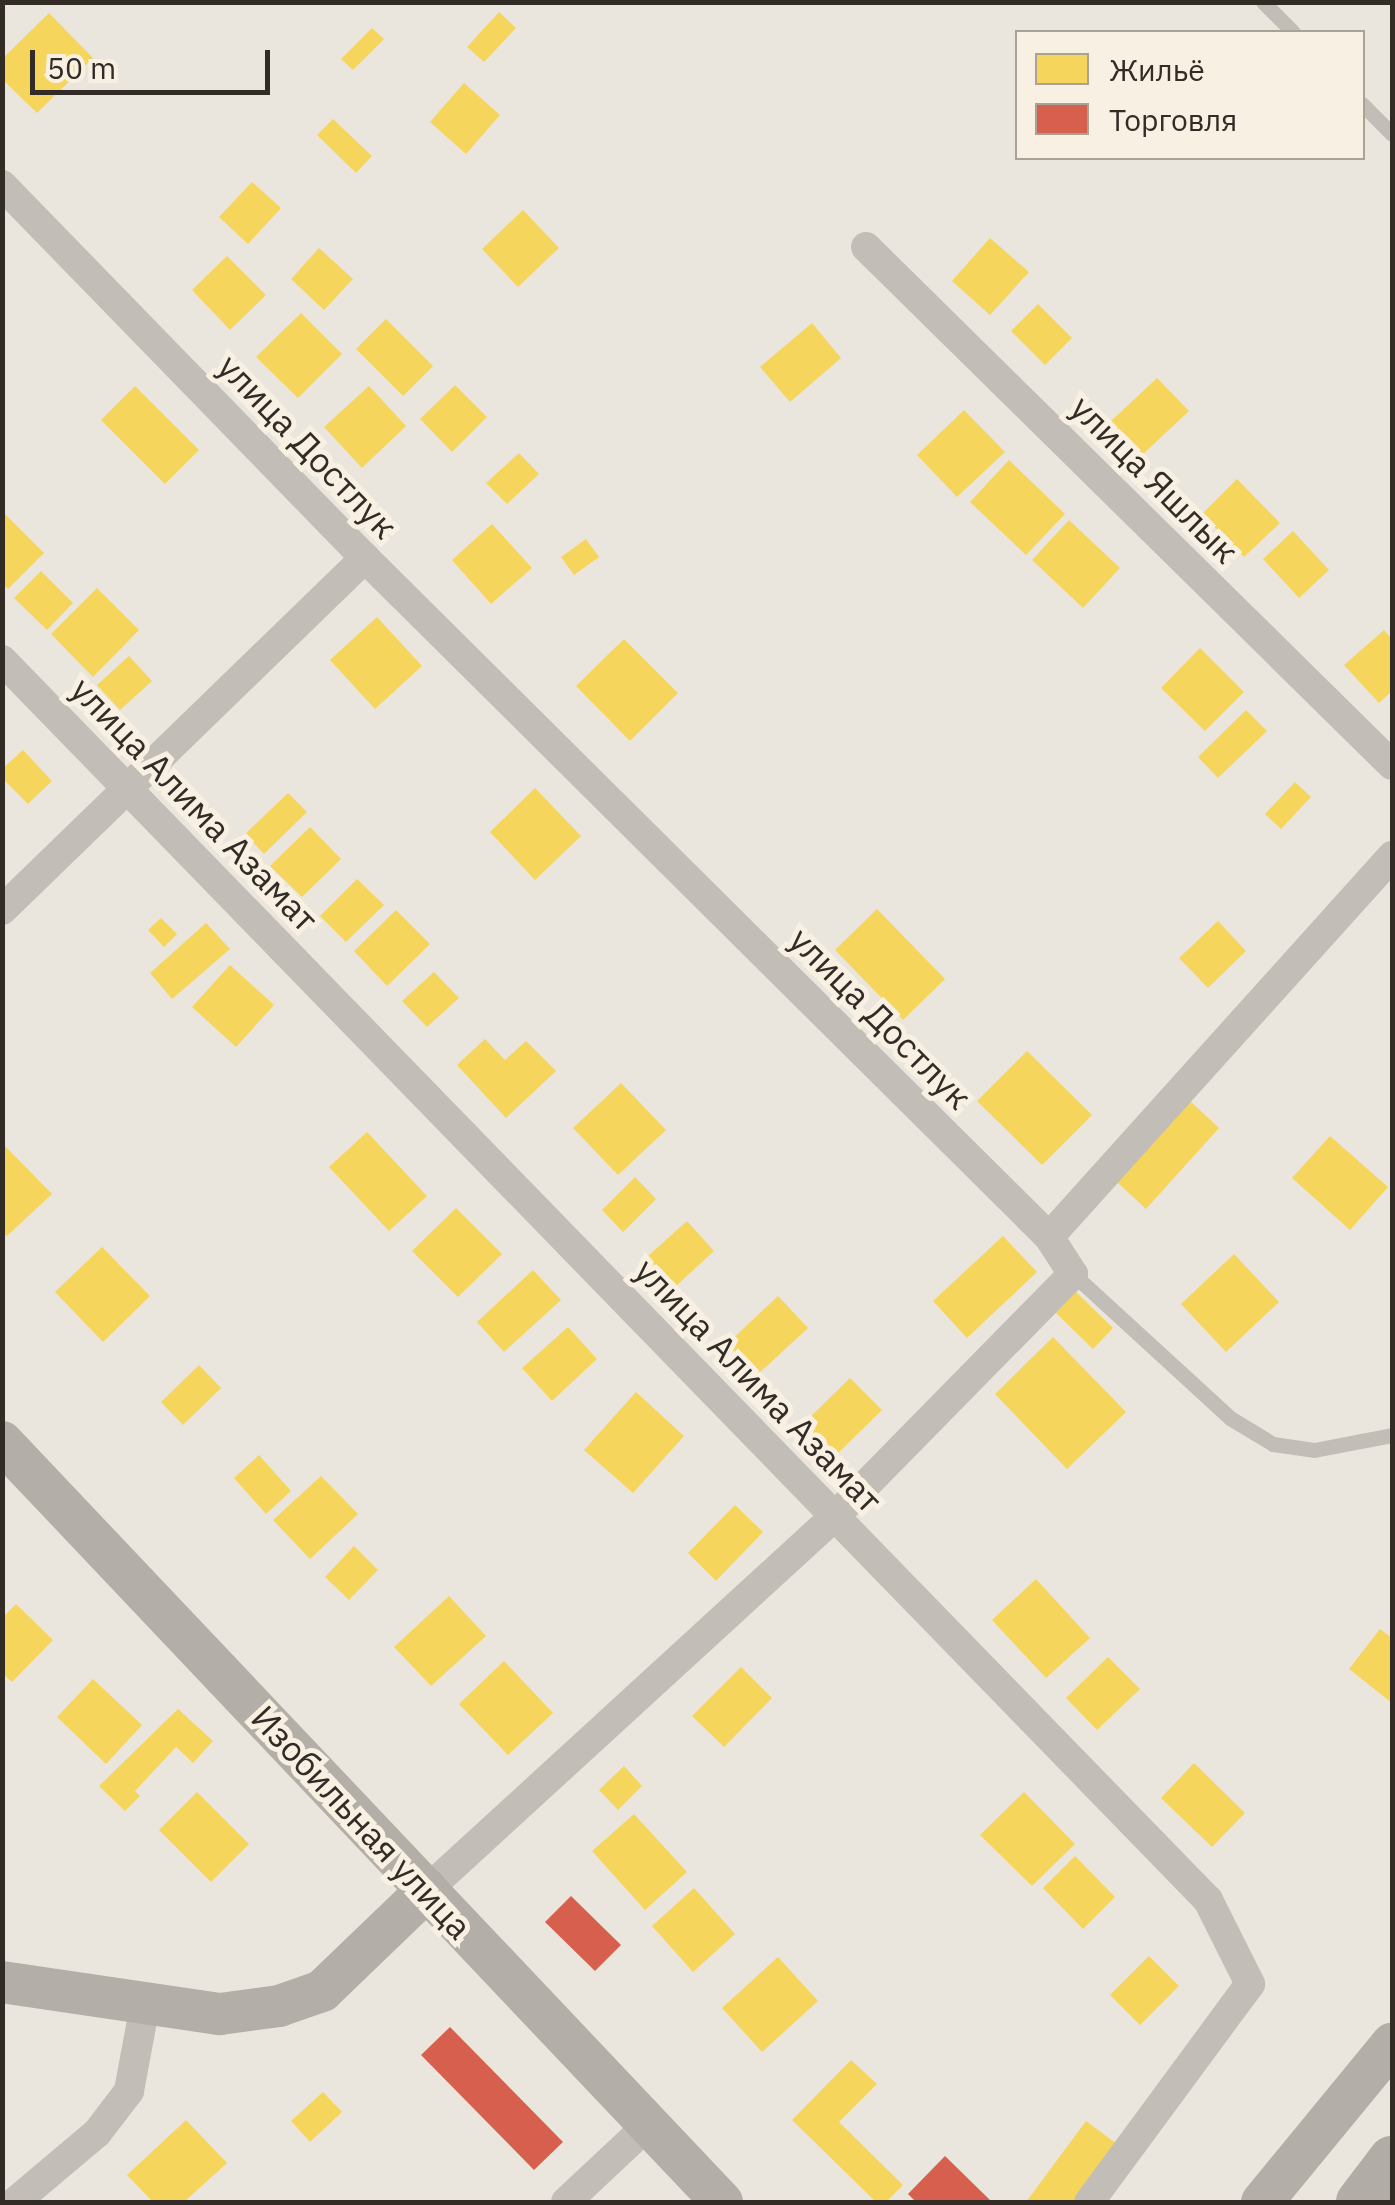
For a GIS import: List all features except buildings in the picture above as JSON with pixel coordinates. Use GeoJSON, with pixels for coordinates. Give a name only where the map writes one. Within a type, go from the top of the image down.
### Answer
{"type":"FeatureCollection","features":[{"type":"Feature","properties":{"kind":"main road","name":"Изобильная улица"},"geometry":{"type":"LineString","coordinates":[[2,1442],[722,2202]]}},
{"type":"Feature","properties":{"kind":"main road"},"geometry":{"type":"LineString","coordinates":[[2,1982],[220,2014],[322,1991],[427,1890]]}},
{"type":"Feature","properties":{"kind":"main road"},"geometry":{"type":"LineString","coordinates":[[1262,2202],[1392,2044]]}},
{"type":"Feature","properties":{"kind":"main road"},"geometry":{"type":"LineString","coordinates":[[1360,2202],[1392,2160]]}},
{"type":"Feature","properties":{"kind":"street","name":"улица Достлук"},"geometry":{"type":"LineString","coordinates":[[2,184],[365,558],[1049,1238],[1073,1274]]}},
{"type":"Feature","properties":{"kind":"street","name":"улица Яшлык"},"geometry":{"type":"LineString","coordinates":[[866,246],[1392,765]]}},
{"type":"Feature","properties":{"kind":"street"},"geometry":{"type":"LineString","coordinates":[[2,910],[130,792],[365,558]]}},
{"type":"Feature","properties":{"kind":"street","name":"улица Алима Азамат"},"geometry":{"type":"LineString","coordinates":[[2,660],[1208,1900],[1250,1984],[1089,2202]]}},
{"type":"Feature","properties":{"kind":"street"},"geometry":{"type":"LineString","coordinates":[[1049,1238],[1392,856]]}},
{"type":"Feature","properties":{"kind":"street"},"geometry":{"type":"LineString","coordinates":[[427,1890],[834,1516],[1073,1274]]}},
{"type":"Feature","properties":{"kind":"street"},"geometry":{"type":"LineString","coordinates":[[15,2202],[97,2133],[128,2091],[145,2006]]}},
{"type":"Feature","properties":{"kind":"street"},"geometry":{"type":"LineString","coordinates":[[566,2202],[648,2125]]}},
{"type":"Feature","properties":{"kind":"lane"},"geometry":{"type":"LineString","coordinates":[[1263,2],[1291,30]]}},
{"type":"Feature","properties":{"kind":"lane"},"geometry":{"type":"LineString","coordinates":[[1365,107],[1392,134]]}},
{"type":"Feature","properties":{"kind":"lane"},"geometry":{"type":"LineString","coordinates":[[1073,1274],[1230,1418],[1272,1444],[1314,1450],[1392,1435]]}}]}
